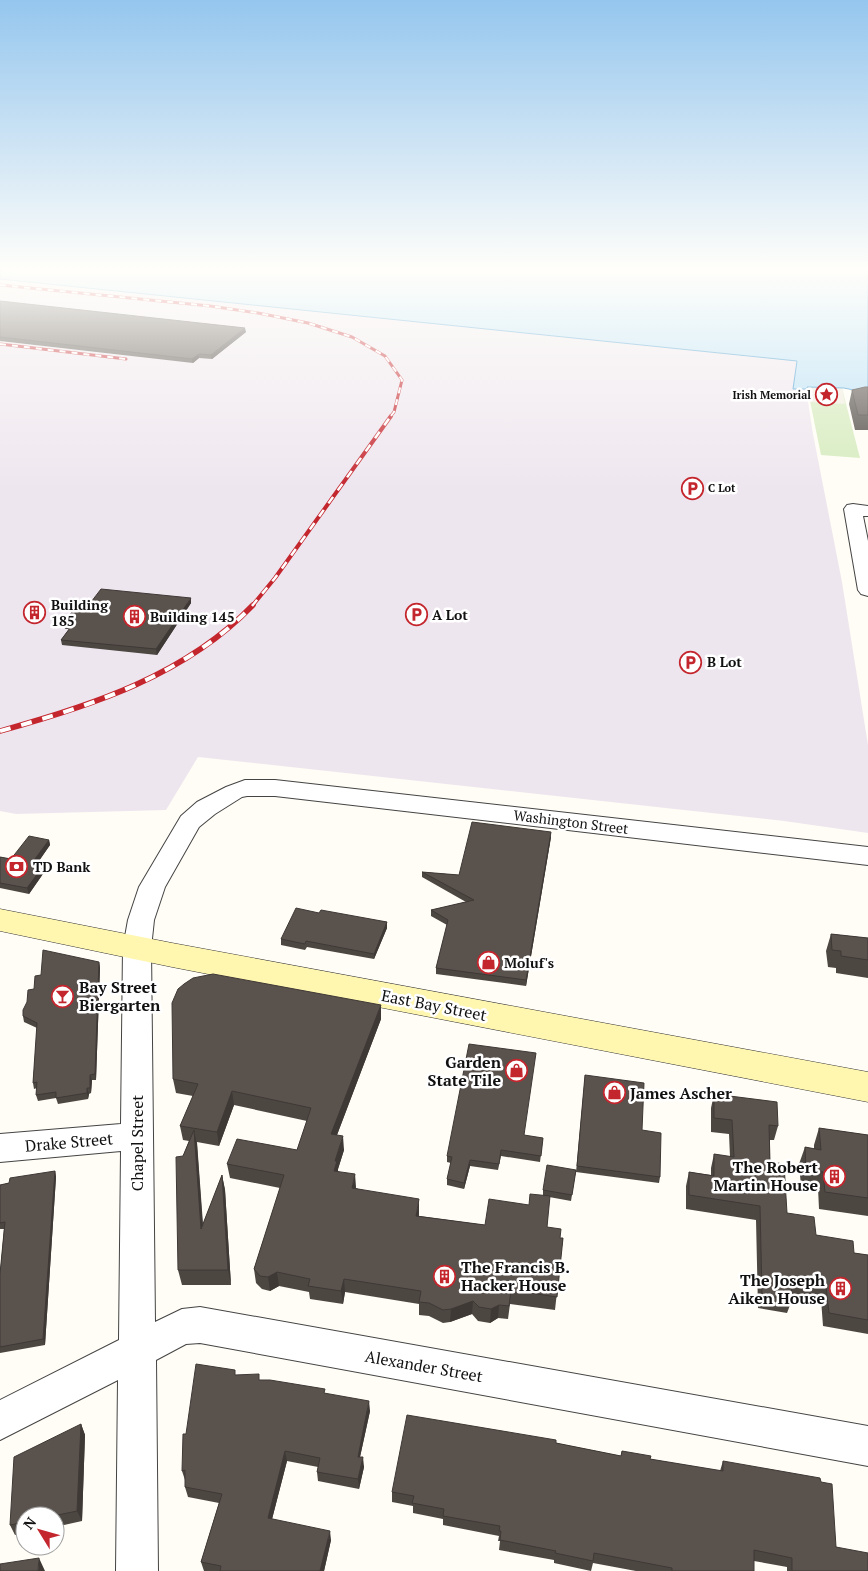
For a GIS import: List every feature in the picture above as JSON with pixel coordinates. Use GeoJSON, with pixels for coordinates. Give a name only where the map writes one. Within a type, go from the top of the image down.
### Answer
{"type":"FeatureCollection","features":[{"type":"Feature","properties":{"kind":"main road","name":"East Bay Street"},"geometry":{"type":"LineString","coordinates":[[0,920],[137,948],[868,1087]]}},
{"type":"Feature","properties":{"kind":"street"},"geometry":{"type":"LineString","coordinates":[[860,510],[868,590]]}},
{"type":"Feature","properties":{"kind":"street","name":"Chapel Street"},"geometry":{"type":"LineString","coordinates":[[136,1571],[137,948],[141,920],[152,887],[190,822],[206,808],[234,792],[245,788],[275,788]]}},
{"type":"Feature","properties":{"kind":"street","name":"Washington Street"},"geometry":{"type":"LineString","coordinates":[[275,788],[868,856]]}},
{"type":"Feature","properties":{"kind":"street","name":"Drake Street"},"geometry":{"type":"LineString","coordinates":[[0,1148],[137,1136]]}},
{"type":"Feature","properties":{"kind":"street","name":"Alexander Street"},"geometry":{"type":"LineString","coordinates":[[0,1421],[137,1352],[182,1327],[200,1325],[868,1446]]}},
{"type":"Feature","properties":{"kind":"shaded area"},"geometry":{"type":"Polygon","coordinates":[[[0,343],[625,343],[797,361],[793,388],[806,389],[842,582],[868,745],[868,833],[784,821],[198,757],[166,810],[16,814],[0,811],[0,343]]]}},
{"type":"Feature","properties":{"kind":"shaded area"},"geometry":{"type":"Polygon","coordinates":[[[807,386],[842,388],[845,404],[810,402],[807,386]]]}},
{"type":"Feature","properties":{"kind":"green space"},"geometry":{"type":"Polygon","coordinates":[[[807,386],[842,388],[860,458],[821,455],[807,386]]]}},
{"type":"Feature","properties":{"kind":"water"},"geometry":{"type":"Polygon","coordinates":[[[625,343],[868,343],[868,393],[844,388],[807,387],[808,392],[806,389],[793,389],[797,361],[625,343]]]}},
{"type":"Feature","properties":{"kind":"building"},"geometry":{"type":"Polygon","coordinates":[[[55,343],[226,343],[211,355],[199,354],[192,359],[55,343]]]}},
{"type":"Feature","properties":{"kind":"building"},"geometry":{"type":"Polygon","coordinates":[[[868,387],[868,415],[858,415],[852,390],[868,387]]]}},
{"type":"Feature","properties":{"kind":"building","name":"Building 145"},"geometry":{"type":"Polygon","coordinates":[[[101,589],[191,598],[156,649],[61,640],[73,624],[64,623],[77,605],[88,606],[101,589]]]}},
{"type":"Feature","properties":{"kind":"building"},"geometry":{"type":"Polygon","coordinates":[[[472,822],[551,832],[526,980],[436,968],[448,920],[431,910],[474,900],[422,872],[459,875],[472,822]]]}},
{"type":"Feature","properties":{"kind":"building","name":"TD Bank"},"geometry":{"type":"Polygon","coordinates":[[[29,836],[49,840],[32,863],[44,865],[27,888],[0,883],[0,857],[11,859],[29,836]]]}},
{"type":"Feature","properties":{"kind":"building"},"geometry":{"type":"Polygon","coordinates":[[[296,908],[319,913],[321,910],[387,922],[374,954],[306,941],[305,944],[281,939],[296,908]]]}},
{"type":"Feature","properties":{"kind":"building"},"geometry":{"type":"Polygon","coordinates":[[[831,934],[868,938],[868,960],[841,956],[841,951],[832,950],[831,934]]]}},
{"type":"Feature","properties":{"kind":"building"},"geometry":{"type":"Polygon","coordinates":[[[43,950],[99,962],[95,1074],[90,1075],[90,1088],[87,1088],[87,1093],[56,1098],[56,1092],[36,1095],[37,1082],[33,1083],[37,1023],[23,1016],[23,1010],[27,1002],[28,990],[34,989],[35,976],[41,975],[43,950]]]}},
{"type":"Feature","properties":{"kind":"building"},"geometry":{"type":"Polygon","coordinates":[[[213,974],[381,1005],[331,1134],[343,1136],[335,1161],[337,1161],[334,1171],[355,1174],[352,1188],[419,1199],[416,1216],[485,1225],[489,1199],[529,1205],[530,1194],[550,1196],[547,1227],[561,1229],[560,1238],[563,1238],[557,1297],[511,1290],[509,1306],[499,1305],[491,1309],[479,1307],[473,1301],[443,1310],[429,1303],[419,1302],[421,1291],[344,1279],[341,1291],[308,1286],[310,1279],[277,1272],[268,1277],[260,1276],[254,1269],[284,1175],[227,1164],[237,1139],[297,1150],[311,1108],[232,1091],[217,1132],[180,1126],[198,1084],[173,1079],[172,1003],[178,989],[184,984],[193,978],[213,974]]]}},
{"type":"Feature","properties":{"kind":"building"},"geometry":{"type":"Polygon","coordinates":[[[469,1044],[536,1053],[524,1135],[543,1138],[541,1156],[501,1150],[499,1164],[470,1160],[464,1183],[447,1179],[452,1157],[447,1156],[469,1044]]]}},
{"type":"Feature","properties":{"kind":"building"},"geometry":{"type":"Polygon","coordinates":[[[585,1075],[644,1083],[642,1130],[661,1133],[660,1177],[577,1166],[585,1075]]]}},
{"type":"Feature","properties":{"kind":"building"},"geometry":{"type":"Polygon","coordinates":[[[714,1094],[777,1102],[778,1126],[769,1125],[770,1162],[784,1164],[787,1213],[814,1217],[816,1235],[853,1241],[854,1253],[868,1255],[868,1320],[829,1313],[826,1286],[791,1280],[792,1300],[762,1295],[760,1206],[689,1195],[689,1172],[714,1176],[714,1154],[734,1157],[732,1120],[714,1118],[714,1094]]]}},
{"type":"Feature","properties":{"kind":"building","name":"The Robert Martin House"},"geometry":{"type":"Polygon","coordinates":[[[819,1128],[868,1135],[868,1198],[825,1192],[823,1172],[806,1169],[805,1147],[821,1150],[819,1128]]]}},
{"type":"Feature","properties":{"kind":"building"},"geometry":{"type":"Polygon","coordinates":[[[194,1130],[201,1229],[222,1175],[228,1270],[178,1270],[176,1157],[183,1156],[194,1130]]]}},
{"type":"Feature","properties":{"kind":"building"},"geometry":{"type":"Polygon","coordinates":[[[547,1165],[576,1170],[572,1195],[543,1190],[547,1165]]]}},
{"type":"Feature","properties":{"kind":"building"},"geometry":{"type":"Polygon","coordinates":[[[55,1171],[43,1339],[0,1347],[0,1274],[5,1222],[0,1223],[0,1185],[9,1183],[10,1178],[55,1171]]]}},
{"type":"Feature","properties":{"kind":"building"},"geometry":{"type":"Polygon","coordinates":[[[196,1364],[235,1370],[235,1375],[259,1374],[259,1380],[325,1389],[324,1393],[369,1401],[358,1457],[363,1457],[358,1479],[317,1472],[320,1458],[285,1451],[268,1518],[330,1531],[320,1571],[220,1571],[221,1566],[201,1562],[222,1494],[185,1487],[185,1470],[182,1471],[183,1434],[186,1434],[196,1364]]]}},
{"type":"Feature","properties":{"kind":"building"},"geometry":{"type":"Polygon","coordinates":[[[407,1415],[556,1440],[556,1443],[621,1456],[622,1451],[651,1456],[650,1459],[723,1471],[723,1461],[820,1478],[821,1482],[832,1484],[836,1547],[868,1553],[868,1571],[792,1571],[792,1558],[754,1550],[754,1571],[672,1571],[672,1568],[594,1553],[593,1561],[555,1553],[556,1551],[500,1540],[500,1526],[443,1516],[444,1509],[412,1503],[414,1496],[392,1492],[407,1415]]]}},
{"type":"Feature","properties":{"kind":"building"},"geometry":{"type":"Polygon","coordinates":[[[81,1424],[77,1511],[65,1514],[65,1506],[15,1506],[15,1524],[10,1525],[14,1457],[81,1424]]]}},
{"type":"Feature","properties":{"kind":"building"},"geometry":{"type":"Polygon","coordinates":[[[39,1558],[38,1571],[0,1571],[0,1564],[39,1558]]]}},
{"type":"Feature","properties":{"kind":"railway"},"geometry":{"type":"LineString","coordinates":[[363,343],[385,356],[402,380],[394,412],[390,417]]}},
{"type":"Feature","properties":{"kind":"railway"},"geometry":{"type":"LineString","coordinates":[[0,344],[126,359]]}},
{"type":"Feature","properties":{"kind":"railway"},"geometry":{"type":"LineString","coordinates":[[252,606],[275,578],[391,416]]}},
{"type":"Feature","properties":{"kind":"railway"},"geometry":{"type":"LineString","coordinates":[[0,731],[68,711],[136,685],[198,651],[227,629],[252,606]]}},
{"type":"Feature","properties":{"kind":"place","name":"Irish Memorial"},"geometry":{"type":"Point","coordinates":[827,395]}},
{"type":"Feature","properties":{"kind":"place","name":"C Lot"},"geometry":{"type":"Point","coordinates":[692,488]}},
{"type":"Feature","properties":{"kind":"place","name":"Building 185"},"geometry":{"type":"Point","coordinates":[35,613]}},
{"type":"Feature","properties":{"kind":"place","name":"A Lot"},"geometry":{"type":"Point","coordinates":[416,615]}},
{"type":"Feature","properties":{"kind":"place","name":"Building 145"},"geometry":{"type":"Point","coordinates":[134,617]}},
{"type":"Feature","properties":{"kind":"place","name":"B Lot"},"geometry":{"type":"Point","coordinates":[691,662]}},
{"type":"Feature","properties":{"kind":"place","name":"TD Bank"},"geometry":{"type":"Point","coordinates":[17,867]}},
{"type":"Feature","properties":{"kind":"place","name":"Moluf's"},"geometry":{"type":"Point","coordinates":[488,963]}},
{"type":"Feature","properties":{"kind":"place","name":"Bay Street Biergarten"},"geometry":{"type":"Point","coordinates":[63,996]}},
{"type":"Feature","properties":{"kind":"place","name":"Garden State Tile"},"geometry":{"type":"Point","coordinates":[517,1071]}},
{"type":"Feature","properties":{"kind":"place","name":"James Ascher"},"geometry":{"type":"Point","coordinates":[614,1093]}},
{"type":"Feature","properties":{"kind":"place","name":"The Robert Martin House"},"geometry":{"type":"Point","coordinates":[834,1176]}},
{"type":"Feature","properties":{"kind":"place","name":"The Francis B. Hacker House"},"geometry":{"type":"Point","coordinates":[445,1276]}},
{"type":"Feature","properties":{"kind":"place","name":"The Joseph Aiken House"},"geometry":{"type":"Point","coordinates":[841,1289]}}]}
